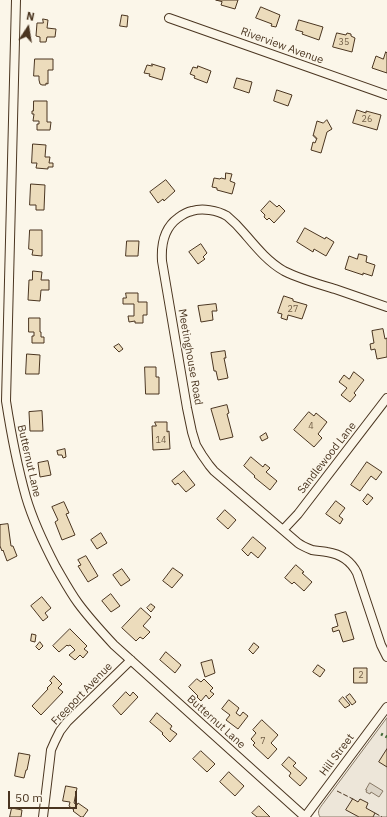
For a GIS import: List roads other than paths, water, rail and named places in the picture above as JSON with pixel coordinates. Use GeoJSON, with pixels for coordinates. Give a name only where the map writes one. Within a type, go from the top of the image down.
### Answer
{"type":"FeatureCollection","features":[{"type":"Feature","properties":{"kind":"street","name":"Butternut Lane"},"geometry":{"type":"LineString","coordinates":[[16,0],[3,401],[26,498],[38,529],[64,581],[95,624],[114,645],[305,817]]}},
{"type":"Feature","properties":{"kind":"street","name":"Riverview Avenue"},"geometry":{"type":"LineString","coordinates":[[169,18],[387,95]]}},
{"type":"Feature","properties":{"kind":"street","name":"Meetinghouse Road"},"geometry":{"type":"LineString","coordinates":[[387,307],[293,276],[275,266],[258,250],[233,221],[226,215],[217,212],[199,209],[190,211],[175,221],[169,227],[164,236],[161,253],[162,262],[187,408],[196,445],[202,456],[214,471],[298,543],[306,548],[334,553],[341,556],[355,568],[387,657]]}},
{"type":"Feature","properties":{"kind":"street","name":"Sandlewood Lane"},"geometry":{"type":"LineString","coordinates":[[283,530],[298,514],[387,398]]}},
{"type":"Feature","properties":{"kind":"street","name":"Freeport Avenue"},"geometry":{"type":"LineString","coordinates":[[44,816],[50,759],[55,741],[60,731],[67,722],[131,660]]}},
{"type":"Feature","properties":{"kind":"street","name":"Hill Street"},"geometry":{"type":"LineString","coordinates":[[305,817],[387,707]]}}]}
